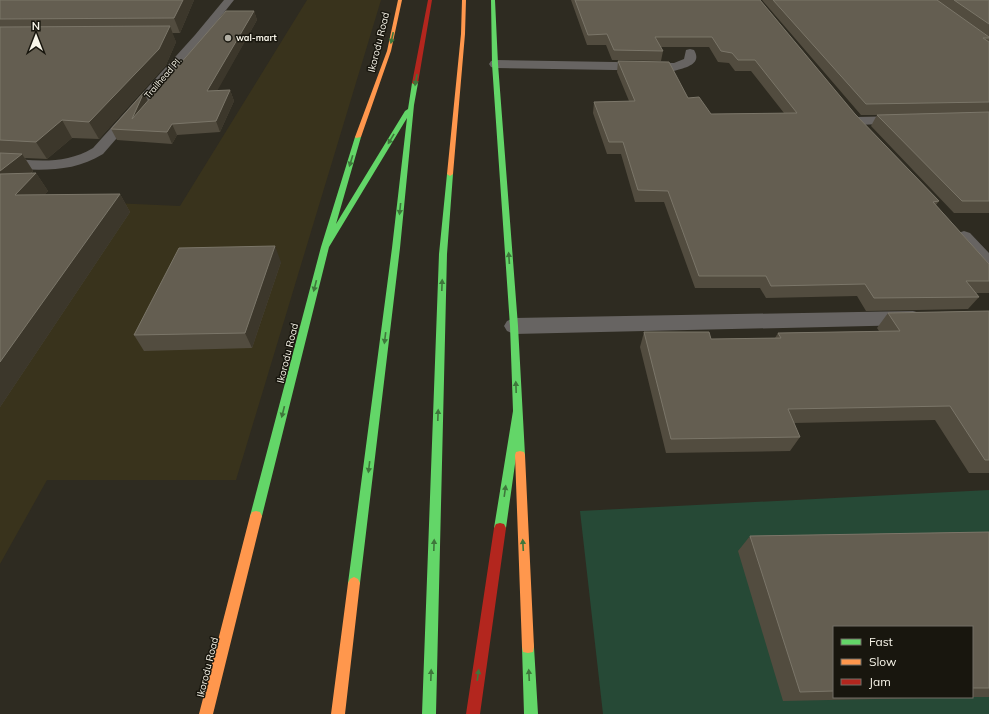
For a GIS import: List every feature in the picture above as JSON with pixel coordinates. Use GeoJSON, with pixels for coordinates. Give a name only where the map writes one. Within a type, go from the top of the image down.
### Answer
{"type":"FeatureCollection","features":[{"type":"Feature","properties":{"kind":"main road","name":"Ikorodu Road"},"geometry":{"type":"LineString","coordinates":[[206,714],[325,247],[361,127],[389,51],[400,0]]}},
{"type":"Feature","properties":{"kind":"main road"},"geometry":{"type":"LineString","coordinates":[[338,714],[396,248],[412,105],[430,0]]}},
{"type":"Feature","properties":{"kind":"main road"},"geometry":{"type":"LineString","coordinates":[[429,714],[443,254],[463,34],[464,0]]}},
{"type":"Feature","properties":{"kind":"main road"},"geometry":{"type":"LineString","coordinates":[[492,0],[495,64],[514,326],[531,714]]}},
{"type":"Feature","properties":{"kind":"main road"},"geometry":{"type":"LineString","coordinates":[[325,247],[412,105]]}},
{"type":"Feature","properties":{"kind":"main road"},"geometry":{"type":"LineString","coordinates":[[473,714],[517,413]]}},
{"type":"Feature","properties":{"kind":"street","name":"Trailhead Pl."},"geometry":{"type":"LineString","coordinates":[[0,163],[58,165],[73,163],[89,158],[98,151],[199,37],[229,0]]}},
{"type":"Feature","properties":{"kind":"street"},"geometry":{"type":"LineString","coordinates":[[183,37],[199,37]]}},
{"type":"Feature","properties":{"kind":"street"},"geometry":{"type":"LineString","coordinates":[[495,64],[674,67],[690,61],[690,53]]}},
{"type":"Feature","properties":{"kind":"street"},"geometry":{"type":"LineString","coordinates":[[846,109],[866,132]]}},
{"type":"Feature","properties":{"kind":"street"},"geometry":{"type":"LineString","coordinates":[[856,121],[918,120]]}},
{"type":"Feature","properties":{"kind":"street"},"geometry":{"type":"LineString","coordinates":[[957,229],[989,264]]}},
{"type":"Feature","properties":{"kind":"street"},"geometry":{"type":"LineString","coordinates":[[514,326],[934,318]]}},
{"type":"Feature","properties":{"kind":"shaded area"},"geometry":{"type":"Polygon","coordinates":[[[307,0],[381,0],[236,480],[47,480],[0,564],[0,198],[180,206],[307,0]]]}},
{"type":"Feature","properties":{"kind":"green space"},"geometry":{"type":"Polygon","coordinates":[[[989,490],[989,714],[603,714],[580,511],[989,490]]]}},
{"type":"Feature","properties":{"kind":"building"},"geometry":{"type":"Polygon","coordinates":[[[0,0],[183,0],[174,18],[0,19],[0,0]]]}},
{"type":"Feature","properties":{"kind":"building"},"geometry":{"type":"Polygon","coordinates":[[[575,0],[760,0],[855,114],[939,201],[933,202],[989,264],[989,281],[966,281],[979,297],[874,298],[865,284],[771,286],[766,276],[699,276],[668,191],[638,190],[623,142],[609,142],[594,102],[635,101],[618,61],[669,62],[688,98],[699,97],[711,114],[797,113],[755,60],[738,60],[732,53],[721,51],[712,37],[655,37],[663,51],[614,50],[607,34],[588,35],[575,0]]]}},
{"type":"Feature","properties":{"kind":"building"},"geometry":{"type":"Polygon","coordinates":[[[773,0],[937,0],[989,37],[983,38],[989,42],[989,102],[866,104],[773,0]]]}},
{"type":"Feature","properties":{"kind":"building"},"geometry":{"type":"Polygon","coordinates":[[[954,0],[989,0],[989,24],[954,0]]]}},
{"type":"Feature","properties":{"kind":"building"},"geometry":{"type":"Polygon","coordinates":[[[226,11],[254,11],[207,91],[230,90],[216,121],[172,124],[167,132],[111,129],[144,92],[132,119],[226,11]]]}},
{"type":"Feature","properties":{"kind":"building"},"geometry":{"type":"Polygon","coordinates":[[[170,26],[159,49],[89,122],[62,120],[36,142],[0,140],[0,27],[170,26]]]}},
{"type":"Feature","properties":{"kind":"building"},"geometry":{"type":"Polygon","coordinates":[[[989,112],[989,201],[962,201],[877,115],[989,112]]]}},
{"type":"Feature","properties":{"kind":"building"},"geometry":{"type":"Polygon","coordinates":[[[0,153],[22,154],[0,171],[0,153]]]}},
{"type":"Feature","properties":{"kind":"building"},"geometry":{"type":"Polygon","coordinates":[[[36,173],[15,195],[120,194],[0,362],[0,174],[36,173]]]}},
{"type":"Feature","properties":{"kind":"building"},"geometry":{"type":"Polygon","coordinates":[[[275,246],[245,333],[134,335],[179,248],[275,246]]]}},
{"type":"Feature","properties":{"kind":"building"},"geometry":{"type":"Polygon","coordinates":[[[989,311],[989,460],[985,460],[950,406],[788,409],[800,437],[671,439],[644,332],[709,332],[711,339],[781,338],[778,333],[900,331],[888,313],[989,311]]]}},
{"type":"Feature","properties":{"kind":"building"},"geometry":{"type":"Polygon","coordinates":[[[989,532],[989,688],[973,688],[973,626],[833,626],[833,691],[800,692],[750,536],[989,532]]]}},
{"type":"Feature","properties":{"kind":"traffic: fast"},"geometry":{"type":"LineString","coordinates":[[493,0],[495,64],[514,326],[520,455]]}},
{"type":"Feature","properties":{"kind":"traffic: fast"},"geometry":{"type":"LineString","coordinates":[[354,583],[396,248],[411,105],[415,83]]}},
{"type":"Feature","properties":{"kind":"traffic: fast"},"geometry":{"type":"LineString","coordinates":[[325,247],[408,111]]}},
{"type":"Feature","properties":{"kind":"traffic: fast"},"geometry":{"type":"LineString","coordinates":[[256,516],[325,247],[358,137]]}},
{"type":"Feature","properties":{"kind":"traffic: fast"},"geometry":{"type":"LineString","coordinates":[[429,714],[443,254],[450,174]]}},
{"type":"Feature","properties":{"kind":"traffic: fast"},"geometry":{"type":"LineString","coordinates":[[500,528],[517,413]]}},
{"type":"Feature","properties":{"kind":"traffic: fast"},"geometry":{"type":"LineString","coordinates":[[528,647],[531,714]]}},
{"type":"Feature","properties":{"kind":"traffic: slow"},"geometry":{"type":"LineString","coordinates":[[358,137],[389,51],[400,0]]}},
{"type":"Feature","properties":{"kind":"traffic: slow"},"geometry":{"type":"LineString","coordinates":[[450,174],[463,34],[464,0]]}},
{"type":"Feature","properties":{"kind":"traffic: slow"},"geometry":{"type":"LineString","coordinates":[[520,455],[528,647]]}},
{"type":"Feature","properties":{"kind":"traffic: slow"},"geometry":{"type":"LineString","coordinates":[[206,714],[256,516]]}},
{"type":"Feature","properties":{"kind":"traffic: slow"},"geometry":{"type":"LineString","coordinates":[[338,714],[354,583]]}},
{"type":"Feature","properties":{"kind":"traffic: jam"},"geometry":{"type":"LineString","coordinates":[[415,83],[430,0]]}},
{"type":"Feature","properties":{"kind":"traffic: jam"},"geometry":{"type":"LineString","coordinates":[[473,714],[500,528]]}},
{"type":"Feature","properties":{"kind":"place","name":"wal-mart"},"geometry":{"type":"Point","coordinates":[228,38]}}]}
